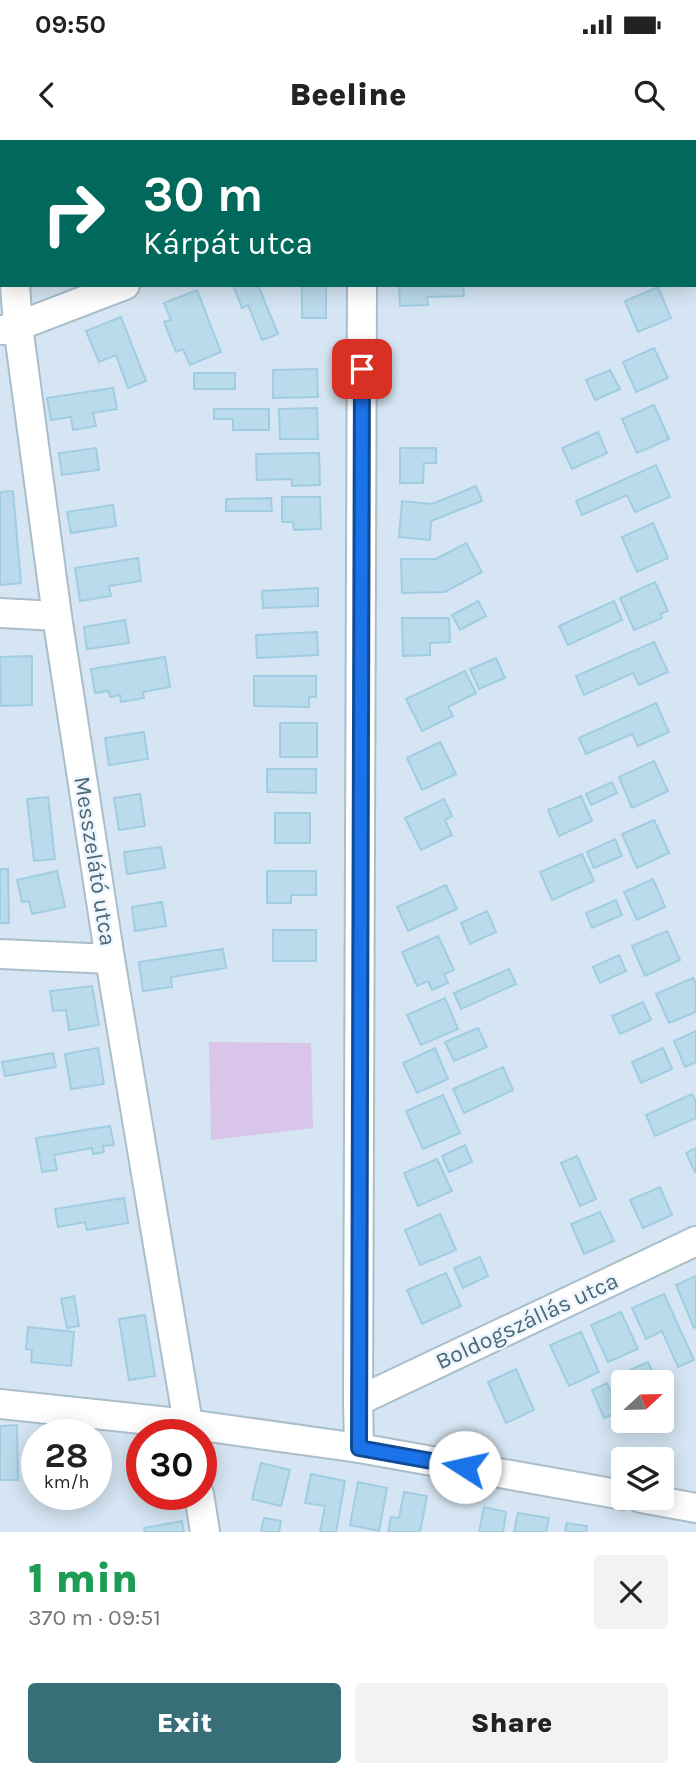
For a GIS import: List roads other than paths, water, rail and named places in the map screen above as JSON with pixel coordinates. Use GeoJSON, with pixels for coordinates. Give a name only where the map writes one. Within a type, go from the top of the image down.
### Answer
{"type":"FeatureCollection","features":[{"type":"Feature","properties":{"kind":"street","name":"Messzelátó utca"},"geometry":{"type":"LineString","coordinates":[[15,287],[9,328],[110,959],[187,1419]]}},
{"type":"Feature","properties":{"kind":"street"},"geometry":{"type":"LineString","coordinates":[[9,328],[120,287]]}},
{"type":"Feature","properties":{"kind":"street"},"geometry":{"type":"LineString","coordinates":[[359,1448],[362,287]]}},
{"type":"Feature","properties":{"kind":"street"},"geometry":{"type":"LineString","coordinates":[[0,613],[57,616]]}},
{"type":"Feature","properties":{"kind":"street"},"geometry":{"type":"LineString","coordinates":[[0,954],[110,959]]}},
{"type":"Feature","properties":{"kind":"street","name":"Boldogszállás utca"},"geometry":{"type":"LineString","coordinates":[[358,1401],[696,1241]]}},
{"type":"Feature","properties":{"kind":"street"},"geometry":{"type":"LineString","coordinates":[[0,1404],[126,1421]]}},
{"type":"Feature","properties":{"kind":"street"},"geometry":{"type":"LineString","coordinates":[[217,1432],[359,1448],[611,1493]]}},
{"type":"Feature","properties":{"kind":"street"},"geometry":{"type":"LineString","coordinates":[[674,1504],[696,1508]]}},
{"type":"Feature","properties":{"kind":"street"},"geometry":{"type":"LineString","coordinates":[[202,1510],[205,1532]]}}]}
